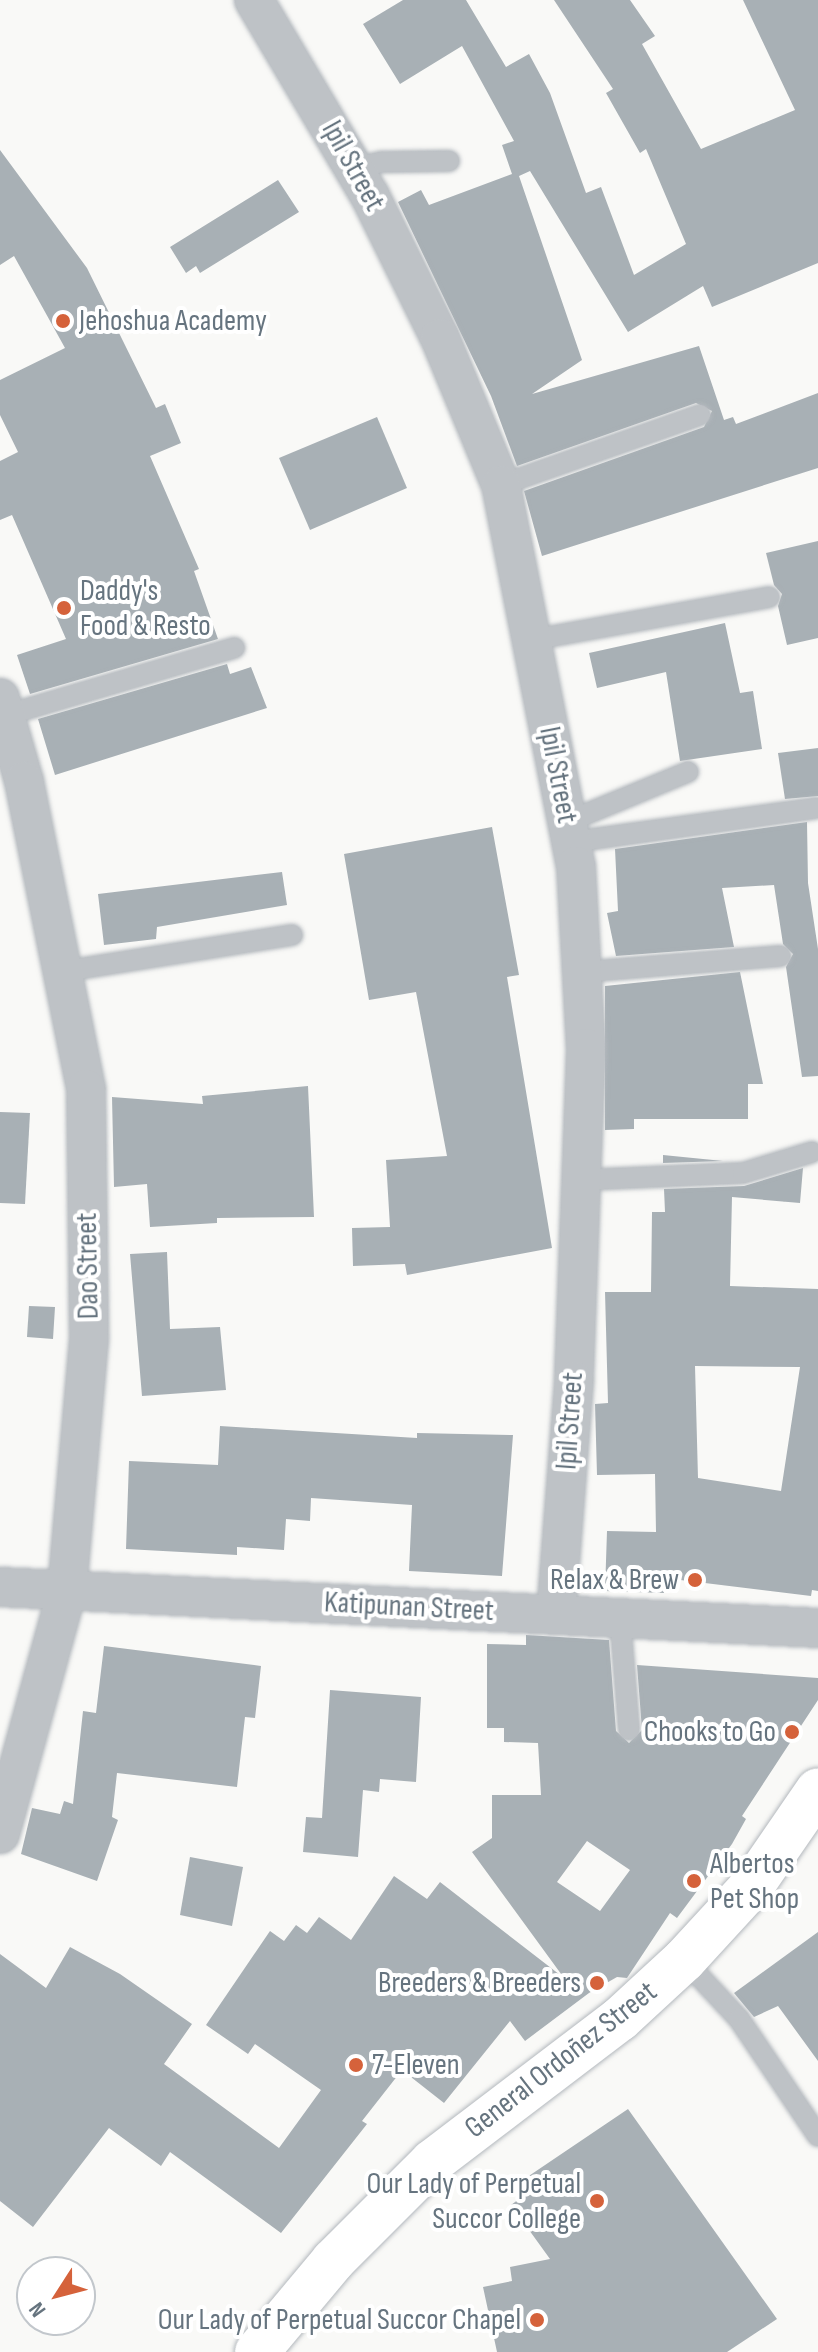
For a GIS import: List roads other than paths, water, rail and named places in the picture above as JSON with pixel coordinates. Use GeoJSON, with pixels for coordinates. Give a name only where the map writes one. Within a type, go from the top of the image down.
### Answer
{"type":"FeatureCollection","features":[{"type":"Feature","properties":{"kind":"main road","name":"General Ordoñez Street"},"geometry":{"type":"LineString","coordinates":[[257,2352],[333,2261],[432,2162],[620,2019],[684,1960],[752,1886],[818,1790]]}},
{"type":"Feature","properties":{"kind":"street","name":"Ipil Street"},"geometry":{"type":"LineString","coordinates":[[254,0],[355,168],[440,338],[501,485],[569,832],[586,1048],[574,1381],[556,1613]]}},
{"type":"Feature","properties":{"kind":"street","name":"Dao Street"},"geometry":{"type":"LineString","coordinates":[[0,1834],[67,1591],[89,1339],[86,1089],[65,971],[3,707]]}},
{"type":"Feature","properties":{"kind":"street","name":"Katipunan Street"},"geometry":{"type":"LineString","coordinates":[[0,1587],[818,1628]]}},
{"type":"Feature","properties":{"kind":"lane"},"geometry":{"type":"LineString","coordinates":[[355,168],[382,162],[449,161]]}},
{"type":"Feature","properties":{"kind":"lane"},"geometry":{"type":"LineString","coordinates":[[501,485],[700,415]]}},
{"type":"Feature","properties":{"kind":"lane"},"geometry":{"type":"LineString","coordinates":[[531,640],[769,597]]}},
{"type":"Feature","properties":{"kind":"lane"},"geometry":{"type":"LineString","coordinates":[[3,707],[234,648]]}},
{"type":"Feature","properties":{"kind":"lane"},"geometry":{"type":"LineString","coordinates":[[569,832],[688,772]]}},
{"type":"Feature","properties":{"kind":"lane"},"geometry":{"type":"LineString","coordinates":[[569,832],[816,808]]}},
{"type":"Feature","properties":{"kind":"lane"},"geometry":{"type":"LineString","coordinates":[[65,971],[292,935]]}},
{"type":"Feature","properties":{"kind":"lane"},"geometry":{"type":"LineString","coordinates":[[582,972],[780,956]]}},
{"type":"Feature","properties":{"kind":"lane"},"geometry":{"type":"LineString","coordinates":[[580,1180],[743,1173],[812,1152]]}},
{"type":"Feature","properties":{"kind":"lane"},"geometry":{"type":"LineString","coordinates":[[620,1617],[629,1730]]}},
{"type":"Feature","properties":{"kind":"lane"},"geometry":{"type":"LineString","coordinates":[[684,1960],[739,2019],[818,2136]]}},
{"type":"Feature","properties":{"kind":"place","name":"Jehoshua Academy"},"geometry":{"type":"Point","coordinates":[63,321]}},
{"type":"Feature","properties":{"kind":"place","name":"Daddy's Food & Resto"},"geometry":{"type":"Point","coordinates":[64,608]}},
{"type":"Feature","properties":{"kind":"place","name":"Relax & Brew"},"geometry":{"type":"Point","coordinates":[695,1580]}},
{"type":"Feature","properties":{"kind":"place","name":"Chooks to Go"},"geometry":{"type":"Point","coordinates":[792,1732]}},
{"type":"Feature","properties":{"kind":"place","name":"Albertos Pet Shop"},"geometry":{"type":"Point","coordinates":[694,1881]}},
{"type":"Feature","properties":{"kind":"place","name":"Breeders & Breeders"},"geometry":{"type":"Point","coordinates":[597,1983]}},
{"type":"Feature","properties":{"kind":"place","name":"7-Eleven"},"geometry":{"type":"Point","coordinates":[356,2065]}},
{"type":"Feature","properties":{"kind":"place","name":"Our Lady of Perpetual Succor College"},"geometry":{"type":"Point","coordinates":[597,2201]}},
{"type":"Feature","properties":{"kind":"place","name":"Our Lady of Perpetual Succor Chapel"},"geometry":{"type":"Point","coordinates":[537,2320]}}]}
